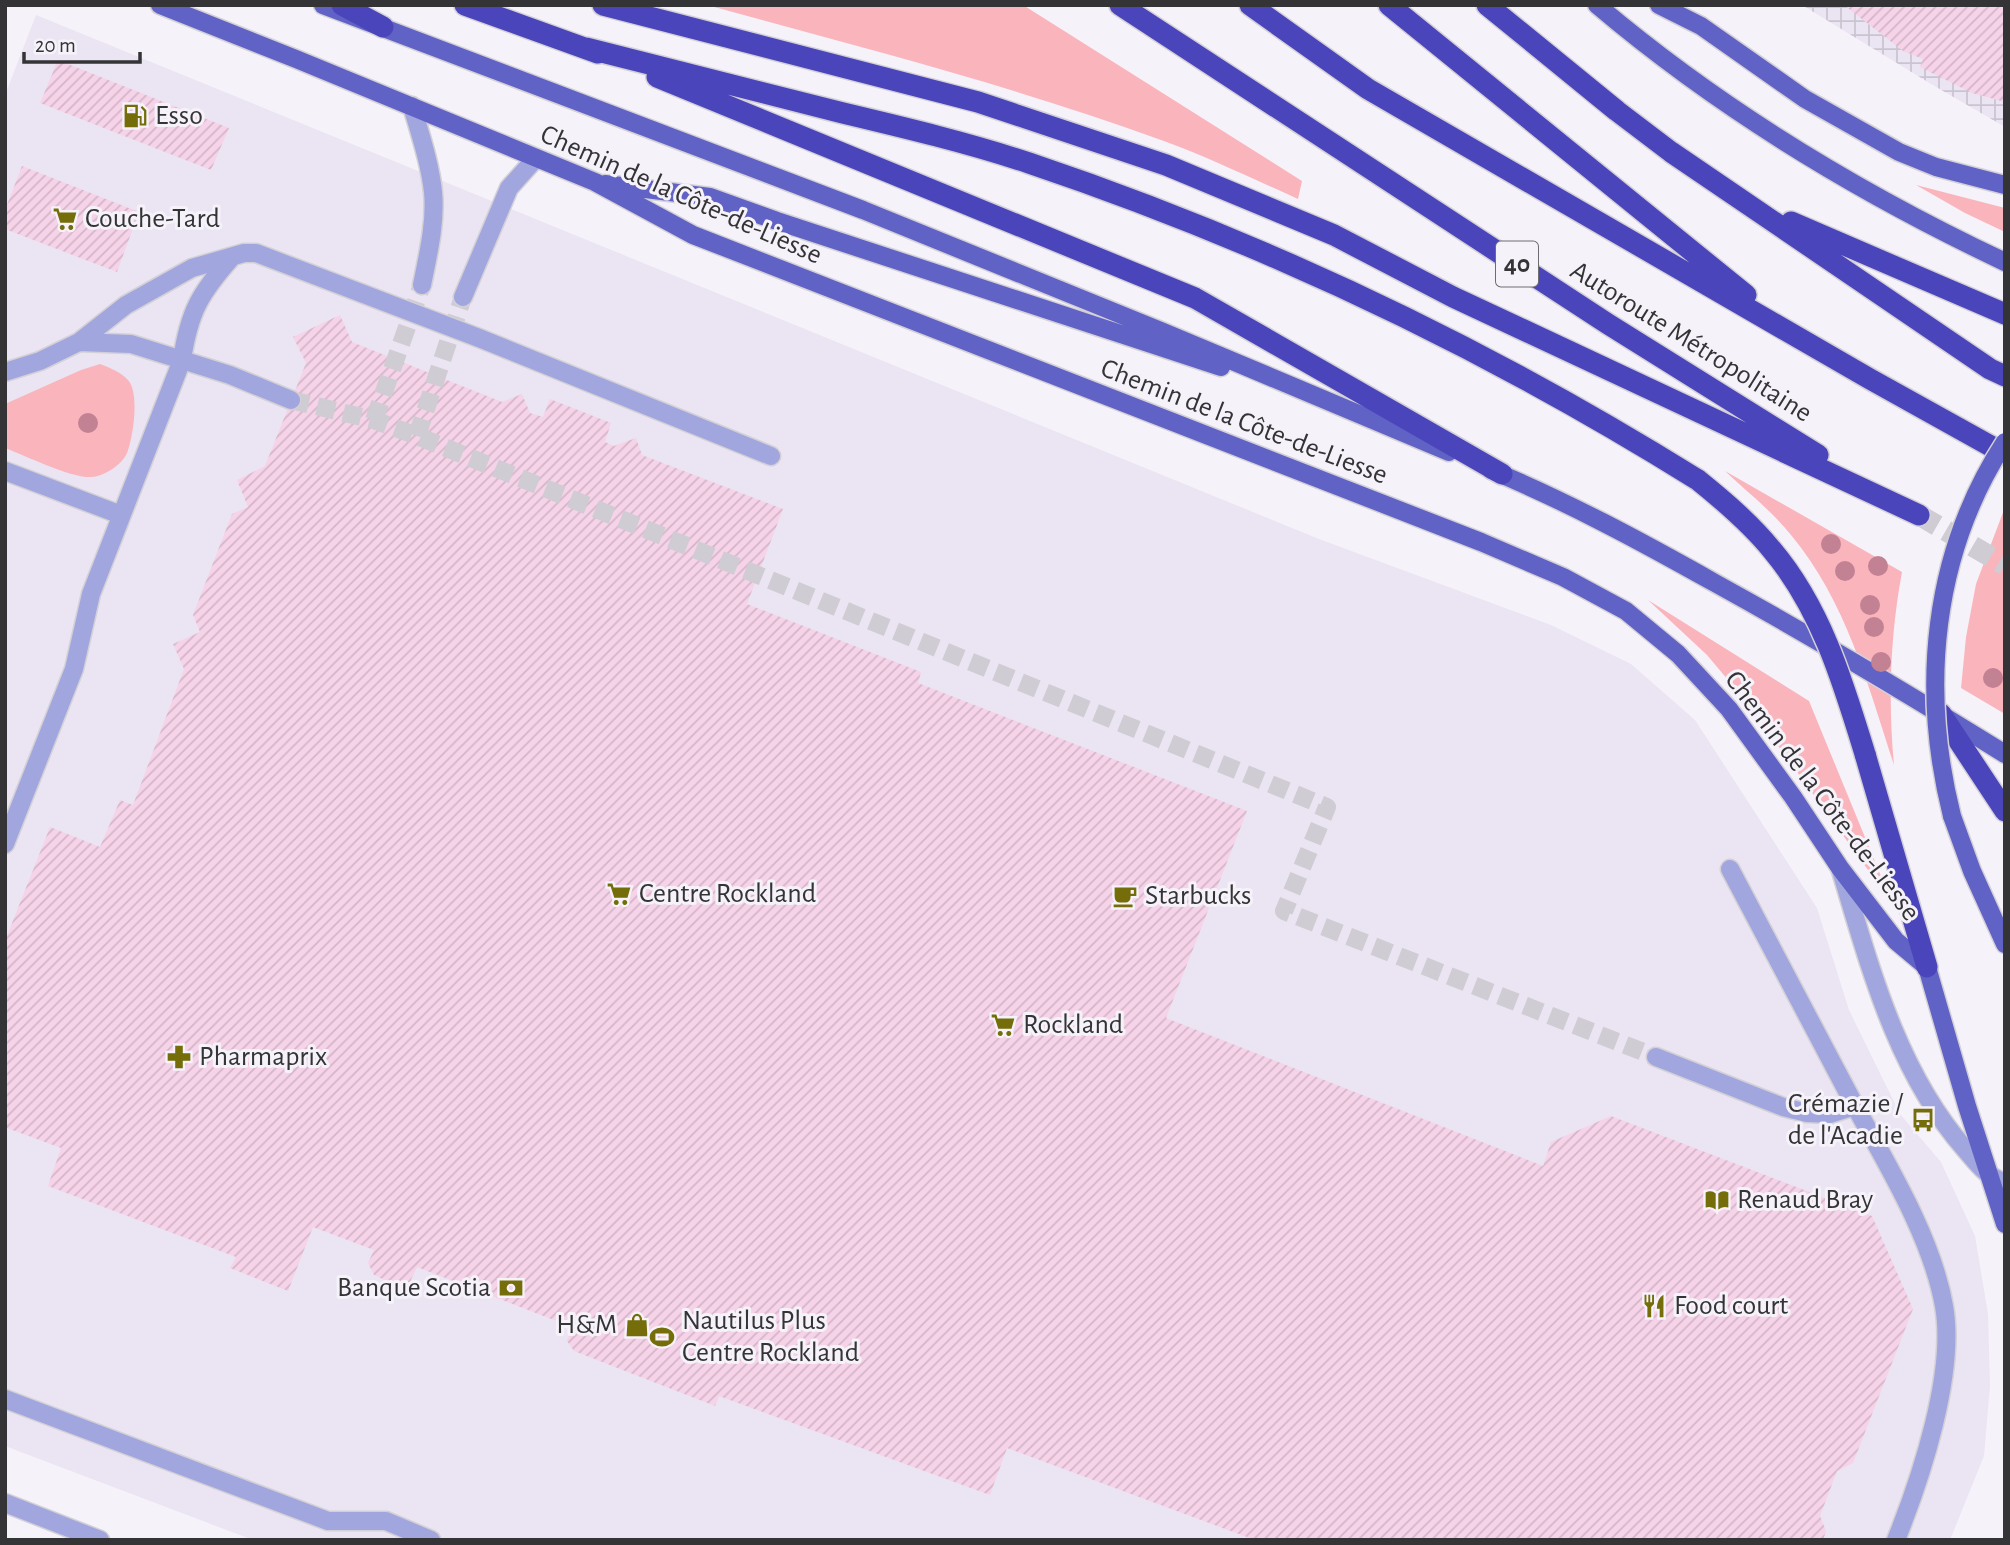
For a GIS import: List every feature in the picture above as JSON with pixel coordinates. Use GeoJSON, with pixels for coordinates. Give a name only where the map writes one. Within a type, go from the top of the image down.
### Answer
{"type":"FeatureCollection","features":[{"type":"Feature","properties":{"kind":"highway"},"geometry":{"type":"LineString","coordinates":[[342,5],[383,27]]}},
{"type":"Feature","properties":{"kind":"highway"},"geometry":{"type":"LineString","coordinates":[[465,5],[586,48],[1195,298],[1502,474]]}},
{"type":"Feature","properties":{"kind":"highway","name":"Autoroute Métropolitaine"},"geometry":{"type":"LineString","coordinates":[[603,5],[978,102],[1166,164],[1334,235],[1453,298],[1919,515],[1748,413],[1608,324],[1120,5]]}},
{"type":"Feature","properties":{"kind":"highway","name":"Autoroute Métropolitaine"},"geometry":{"type":"LineString","coordinates":[[1250,5],[1368,89],[2005,454]]}},
{"type":"Feature","properties":{"kind":"highway"},"geometry":{"type":"LineString","coordinates":[[1389,5],[1796,336]]}},
{"type":"Feature","properties":{"kind":"highway"},"geometry":{"type":"LineString","coordinates":[[1487,5],[1617,111],[1745,202],[1990,369],[2005,376]]}},
{"type":"Feature","properties":{"kind":"highway"},"geometry":{"type":"LineString","coordinates":[[586,48],[989,151],[1100,188],[1224,235],[1289,262],[1410,319],[1522,377],[1698,480],[1751,526],[1780,559],[1816,618],[1838,670],[1865,754],[1927,967]]}},
{"type":"Feature","properties":{"kind":"highway"},"geometry":{"type":"LineString","coordinates":[[1745,202],[2005,314]]}},
{"type":"Feature","properties":{"kind":"highway"},"geometry":{"type":"LineString","coordinates":[[1941,715],[2005,811]]}},
{"type":"Feature","properties":{"kind":"main road","name":"Chemin de la Côte-de-Liesse"},"geometry":{"type":"LineString","coordinates":[[160,5],[595,182],[705,240],[1481,542],[1595,593],[1651,630],[1678,654],[1729,709],[1793,797],[1840,868],[1896,941],[1927,967]]}},
{"type":"Feature","properties":{"kind":"main road"},"geometry":{"type":"LineString","coordinates":[[323,5],[874,215],[1502,474],[1664,554],[2005,754]]}},
{"type":"Feature","properties":{"kind":"main road"},"geometry":{"type":"LineString","coordinates":[[1597,5],[1724,102],[1817,163],[1865,192],[2005,262]]}},
{"type":"Feature","properties":{"kind":"main road"},"geometry":{"type":"LineString","coordinates":[[1659,5],[1701,26],[1805,99],[1899,152],[1936,166],[2005,185]]}},
{"type":"Feature","properties":{"kind":"main road"},"geometry":{"type":"LineString","coordinates":[[595,182],[710,197],[1334,404]]}},
{"type":"Feature","properties":{"kind":"main road"},"geometry":{"type":"LineString","coordinates":[[2005,443],[1989,468],[1964,520],[1942,600],[1934,662],[1936,736],[1941,772],[1952,816],[2005,944]]}},
{"type":"Feature","properties":{"kind":"main road"},"geometry":{"type":"LineString","coordinates":[[1927,967],[1998,1180],[2005,1224]]}},
{"type":"Feature","properties":{"kind":"street"},"geometry":{"type":"LineString","coordinates":[[412,106],[428,164],[433,195],[431,233],[422,285]]}},
{"type":"Feature","properties":{"kind":"street"},"geometry":{"type":"LineString","coordinates":[[463,297],[509,188],[536,158]]}},
{"type":"Feature","properties":{"kind":"street"},"geometry":{"type":"LineString","coordinates":[[5,372],[79,342],[126,305],[192,268],[244,253],[270,257],[771,456]]}},
{"type":"Feature","properties":{"kind":"street"},"geometry":{"type":"LineString","coordinates":[[5,844],[74,669],[91,594],[182,360],[187,330],[197,304],[204,289],[232,257]]}},
{"type":"Feature","properties":{"kind":"street"},"geometry":{"type":"LineString","coordinates":[[79,342],[131,344],[230,375],[291,400]]}},
{"type":"Feature","properties":{"kind":"street"},"geometry":{"type":"LineString","coordinates":[[5,471],[121,515]]}},
{"type":"Feature","properties":{"kind":"street"},"geometry":{"type":"LineString","coordinates":[[1840,868],[1871,970],[1898,1040],[1942,1121],[1998,1180]]}},
{"type":"Feature","properties":{"kind":"street"},"geometry":{"type":"LineString","coordinates":[[1730,869],[1897,1185],[1933,1262],[1944,1308],[1944,1364],[1935,1419],[1896,1540]]}},
{"type":"Feature","properties":{"kind":"street"},"geometry":{"type":"LineString","coordinates":[[1656,1057],[1783,1107],[1807,1113],[1830,1114],[1855,1106]]}},
{"type":"Feature","properties":{"kind":"street"},"geometry":{"type":"LineString","coordinates":[[5,1399],[328,1521],[386,1521],[430,1540]]}},
{"type":"Feature","properties":{"kind":"street"},"geometry":{"type":"LineString","coordinates":[[5,1503],[100,1540]]}},
{"type":"Feature","properties":{"kind":"shaded area"},"geometry":{"type":"Polygon","coordinates":[[[707,5],[1023,5],[1302,181],[1298,199],[1196,154],[1106,120],[936,68],[707,5]]]}},
{"type":"Feature","properties":{"kind":"shaded area"},"geometry":{"type":"Polygon","coordinates":[[[1802,5],[2005,5],[2005,127],[1931,84],[1802,5]]]}},
{"type":"Feature","properties":{"kind":"shaded area"},"geometry":{"type":"Polygon","coordinates":[[[36,15],[1319,539],[1551,625],[1631,664],[1695,720],[1817,908],[1849,1010],[1900,1114],[1941,1162],[1975,1236],[1988,1314],[1990,1386],[1984,1456],[1950,1540],[253,1540],[5,1446],[5,95],[36,15]]]}},
{"type":"Feature","properties":{"kind":"shaded area"},"geometry":{"type":"Polygon","coordinates":[[[1916,185],[2005,208],[2005,232],[1965,213],[1916,185]]]}},
{"type":"Feature","properties":{"kind":"shaded area"},"geometry":{"type":"Polygon","coordinates":[[[100,364],[125,377],[132,386],[134,395],[133,427],[129,446],[125,457],[117,466],[102,475],[84,477],[5,448],[5,404],[100,364]]]}},
{"type":"Feature","properties":{"kind":"shaded area"},"geometry":{"type":"Polygon","coordinates":[[[1725,471],[1902,572],[1891,669],[1894,765],[1853,645],[1827,588],[1784,526],[1725,471]]]}},
{"type":"Feature","properties":{"kind":"shaded area"},"geometry":{"type":"Polygon","coordinates":[[[2005,507],[2005,714],[1961,688],[1966,637],[1976,584],[2005,507]]]}},
{"type":"Feature","properties":{"kind":"shaded area"},"geometry":{"type":"Polygon","coordinates":[[[1648,600],[1809,701],[1892,903],[1744,699],[1707,655],[1648,600]]]}},
{"type":"Feature","properties":{"kind":"building"},"geometry":{"type":"Polygon","coordinates":[[[1844,5],[2005,5],[2005,102],[1972,93],[1920,67],[1923,59],[1903,51],[1844,5]]]}},
{"type":"Feature","properties":{"kind":"building"},"geometry":{"type":"Polygon","coordinates":[[[58,60],[229,128],[211,170],[40,103],[58,60]]]}},
{"type":"Feature","properties":{"kind":"building"},"geometry":{"type":"Polygon","coordinates":[[[22,166],[139,212],[117,272],[5,229],[5,210],[22,166]]]}},
{"type":"Feature","properties":{"kind":"building","name":"Centre Rockland"},"geometry":{"type":"Polygon","coordinates":[[[340,315],[352,342],[502,402],[522,394],[530,413],[543,417],[550,399],[611,423],[605,442],[614,446],[636,438],[642,455],[783,509],[747,604],[921,672],[918,683],[1247,811],[1166,1018],[1543,1166],[1551,1142],[1611,1116],[1872,1216],[1913,1309],[1853,1463],[1837,1471],[1820,1516],[1826,1531],[1823,1540],[1255,1540],[1007,1448],[990,1495],[719,1396],[715,1406],[574,1351],[567,1341],[572,1327],[417,1267],[410,1282],[400,1287],[374,1275],[368,1263],[374,1250],[313,1227],[288,1291],[230,1268],[236,1257],[48,1186],[61,1148],[7,1128],[5,1133],[5,941],[50,827],[100,847],[120,800],[133,805],[184,669],[173,644],[200,632],[193,615],[232,514],[248,507],[237,480],[265,466],[306,363],[293,337],[340,315]]]}},
{"type":"Feature","properties":{"kind":"tunnel"},"geometry":{"type":"LineString","coordinates":[[374,420],[422,285]]}},
{"type":"Feature","properties":{"kind":"tunnel"},"geometry":{"type":"LineString","coordinates":[[417,436],[463,297]]}},
{"type":"Feature","properties":{"kind":"tunnel"},"geometry":{"type":"LineString","coordinates":[[291,400],[374,420],[417,436],[1327,807],[1284,911],[1656,1057]]}},
{"type":"Feature","properties":{"kind":"tunnel"},"geometry":{"type":"LineString","coordinates":[[1919,515],[2005,565]]}},
{"type":"Feature","properties":{"kind":"place","name":"Esso"},"geometry":{"type":"Point","coordinates":[135,116]}},
{"type":"Feature","properties":{"kind":"place","name":"Couche-Tard"},"geometry":{"type":"Point","coordinates":[65,219]}},
{"type":"Feature","properties":{"kind":"place","name":"Centre Rockland"},"geometry":{"type":"Point","coordinates":[619,894]}},
{"type":"Feature","properties":{"kind":"place","name":"Starbucks"},"geometry":{"type":"Point","coordinates":[1125,896]}},
{"type":"Feature","properties":{"kind":"place","name":"Rockland"},"geometry":{"type":"Point","coordinates":[1003,1025]}},
{"type":"Feature","properties":{"kind":"place","name":"Pharmaprix"},"geometry":{"type":"Point","coordinates":[179,1057]}},
{"type":"Feature","properties":{"kind":"place","name":"Crémazie / de l'Acadie"},"geometry":{"type":"Point","coordinates":[1923,1120]}},
{"type":"Feature","properties":{"kind":"place","name":"Renaud Bray"},"geometry":{"type":"Point","coordinates":[1717,1200]}},
{"type":"Feature","properties":{"kind":"place","name":"Banque Scotia"},"geometry":{"type":"Point","coordinates":[511,1288]}},
{"type":"Feature","properties":{"kind":"place","name":"Food court"},"geometry":{"type":"Point","coordinates":[1654,1306]}},
{"type":"Feature","properties":{"kind":"place","name":"H&M"},"geometry":{"type":"Point","coordinates":[637,1325]}},
{"type":"Feature","properties":{"kind":"place","name":"Nautilus Plus Centre Rockland"},"geometry":{"type":"Point","coordinates":[662,1337]}}]}
